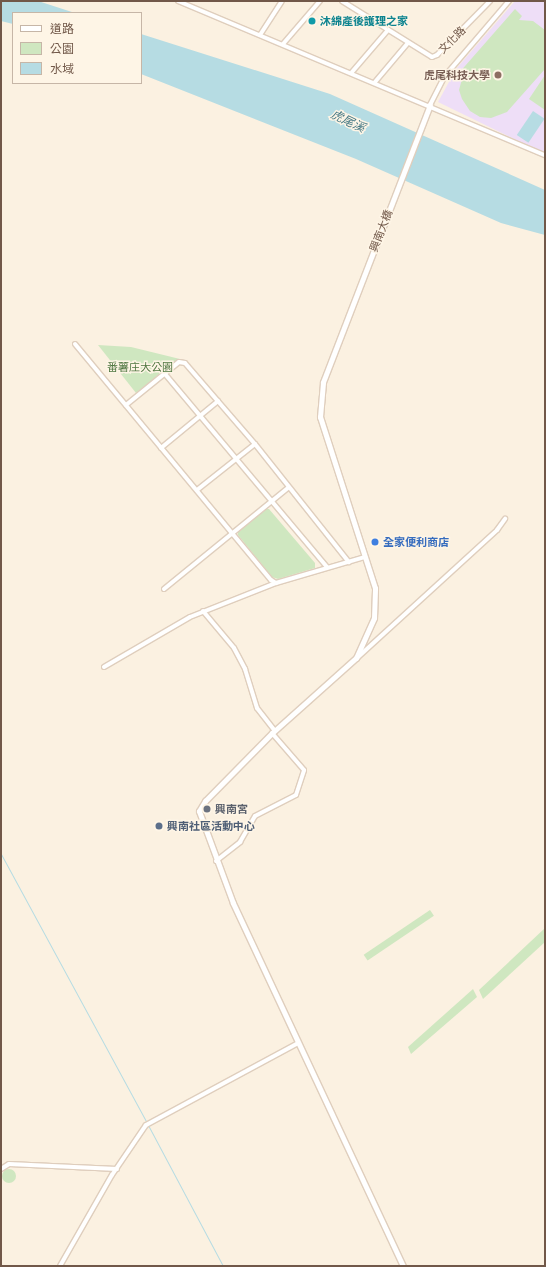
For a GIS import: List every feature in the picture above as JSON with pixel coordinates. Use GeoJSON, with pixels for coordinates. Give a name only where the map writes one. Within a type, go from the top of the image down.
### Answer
{"type":"FeatureCollection","features":[{"type":"Feature","properties":{"kind":"street"},"geometry":{"type":"LineString","coordinates":[[178,1],[352,72],[545,155]]}},
{"type":"Feature","properties":{"kind":"street"},"geometry":{"type":"LineString","coordinates":[[260,35],[282,1]]}},
{"type":"Feature","properties":{"kind":"street"},"geometry":{"type":"LineString","coordinates":[[283,44],[320,1]]}},
{"type":"Feature","properties":{"kind":"street","name":"文化路"},"geometry":{"type":"LineString","coordinates":[[342,1],[432,57],[437,55],[490,1]]}},
{"type":"Feature","properties":{"kind":"street","name":"文化路"},"geometry":{"type":"LineString","coordinates":[[430,105],[444,77],[509,1]]}},
{"type":"Feature","properties":{"kind":"street"},"geometry":{"type":"LineString","coordinates":[[352,72],[388,30]]}},
{"type":"Feature","properties":{"kind":"street"},"geometry":{"type":"LineString","coordinates":[[375,82],[408,43]]}},
{"type":"Feature","properties":{"kind":"street","name":"興南大橋"},"geometry":{"type":"LineString","coordinates":[[356,658],[364,644],[376,606],[375,588],[320,417],[323,382],[430,105]]}},
{"type":"Feature","properties":{"kind":"street"},"geometry":{"type":"LineString","coordinates":[[75,344],[232,533],[276,583]]}},
{"type":"Feature","properties":{"kind":"street"},"geometry":{"type":"LineString","coordinates":[[126,405],[179,362],[185,362],[255,444],[349,562]]}},
{"type":"Feature","properties":{"kind":"street"},"geometry":{"type":"LineString","coordinates":[[165,374],[270,503],[327,567]]}},
{"type":"Feature","properties":{"kind":"street"},"geometry":{"type":"LineString","coordinates":[[161,448],[218,401]]}},
{"type":"Feature","properties":{"kind":"street"},"geometry":{"type":"LineString","coordinates":[[197,490],[255,444]]}},
{"type":"Feature","properties":{"kind":"street"},"geometry":{"type":"LineString","coordinates":[[164,589],[289,487]]}},
{"type":"Feature","properties":{"kind":"street"},"geometry":{"type":"LineString","coordinates":[[403,1266],[298,1043],[216,861],[200,809],[273,732],[497,530],[505,519]]}},
{"type":"Feature","properties":{"kind":"street"},"geometry":{"type":"LineString","coordinates":[[104,668],[203,612],[276,583],[364,557]]}},
{"type":"Feature","properties":{"kind":"street"},"geometry":{"type":"LineString","coordinates":[[203,612],[234,648],[245,669],[257,708],[273,732],[304,770],[296,795],[255,816],[240,842],[216,861]]}},
{"type":"Feature","properties":{"kind":"street"},"geometry":{"type":"LineString","coordinates":[[60,1266],[117,1169],[147,1124],[298,1043]]}},
{"type":"Feature","properties":{"kind":"street"},"geometry":{"type":"LineString","coordinates":[[1,1169],[9,1164],[117,1169]]}},
{"type":"Feature","properties":{"kind":"shaded area","name":"虎尾科技大學"},"geometry":{"type":"Polygon","coordinates":[[[515,1],[545,1],[545,154],[438,102],[456,69],[515,1]]]}},
{"type":"Feature","properties":{"kind":"green space"},"geometry":{"type":"Polygon","coordinates":[[[515,9],[522,16],[519,20],[533,21],[545,30],[545,69],[507,112],[491,118],[480,117],[470,111],[462,99],[459,90],[462,79],[458,74],[515,9]]]}},
{"type":"Feature","properties":{"kind":"green space"},"geometry":{"type":"Polygon","coordinates":[[[545,75],[545,110],[529,99],[545,75]]]}},
{"type":"Feature","properties":{"kind":"green space","name":"番薯庄大公園"},"geometry":{"type":"Polygon","coordinates":[[[98,345],[131,347],[180,359],[136,393],[98,345]]]}},
{"type":"Feature","properties":{"kind":"green space"},"geometry":{"type":"Polygon","coordinates":[[[266,509],[269,509],[315,563],[315,568],[278,579],[272,577],[238,535],[238,532],[266,509]]]}},
{"type":"Feature","properties":{"kind":"green space"},"geometry":{"type":"Polygon","coordinates":[[[430,910],[434,916],[368,961],[364,955],[430,910]]]}},
{"type":"Feature","properties":{"kind":"green space"},"geometry":{"type":"Polygon","coordinates":[[[545,928],[545,942],[483,999],[479,990],[545,928]]]}},
{"type":"Feature","properties":{"kind":"green space"},"geometry":{"type":"Polygon","coordinates":[[[473,989],[477,997],[411,1054],[408,1047],[473,989]]]}},
{"type":"Feature","properties":{"kind":"green space"},"geometry":{"type":"Polygon","coordinates":[[[6,1169],[12,1169],[16,1173],[16,1179],[12,1183],[6,1183],[2,1179],[2,1173],[6,1169]]]}},
{"type":"Feature","properties":{"kind":"water"},"geometry":{"type":"Polygon","coordinates":[[[1,1],[38,1],[72,12],[12,12],[12,24],[1,21],[1,1]]]}},
{"type":"Feature","properties":{"kind":"water","name":"虎尾溪"},"geometry":{"type":"Polygon","coordinates":[[[142,34],[330,94],[545,190],[545,235],[501,223],[356,159],[142,74],[142,34]]]}},
{"type":"Feature","properties":{"kind":"water"},"geometry":{"type":"Polygon","coordinates":[[[533,111],[545,119],[528,143],[517,135],[533,111]]]}},
{"type":"Feature","properties":{"kind":"waterway"},"geometry":{"type":"LineString","coordinates":[[1,854],[147,1123]]}},
{"type":"Feature","properties":{"kind":"waterway"},"geometry":{"type":"LineString","coordinates":[[148,1125],[223,1266]]}},
{"type":"Feature","properties":{"kind":"place","name":"沐綿產後護理之家"},"geometry":{"type":"Point","coordinates":[312,21]}},
{"type":"Feature","properties":{"kind":"place","name":"虎尾科技大學"},"geometry":{"type":"Point","coordinates":[498,75]}},
{"type":"Feature","properties":{"kind":"place","name":"全家便利商店"},"geometry":{"type":"Point","coordinates":[375,542]}},
{"type":"Feature","properties":{"kind":"place","name":"興南宮"},"geometry":{"type":"Point","coordinates":[207,809]}},
{"type":"Feature","properties":{"kind":"place","name":"興南社區活動中心"},"geometry":{"type":"Point","coordinates":[159,826]}}]}
